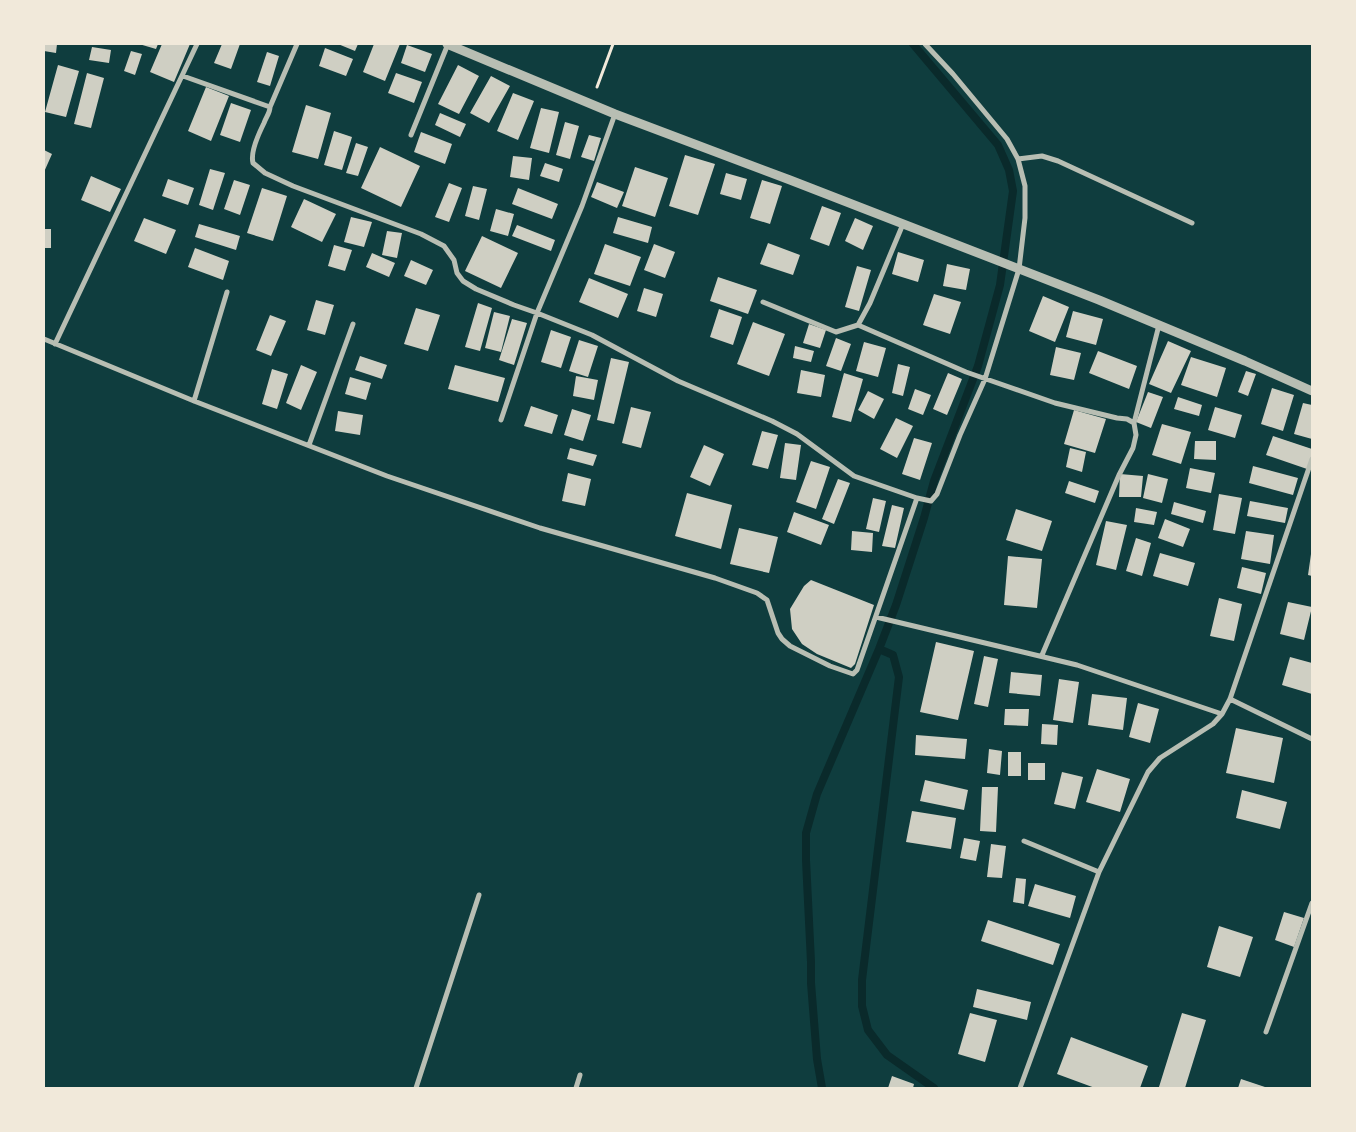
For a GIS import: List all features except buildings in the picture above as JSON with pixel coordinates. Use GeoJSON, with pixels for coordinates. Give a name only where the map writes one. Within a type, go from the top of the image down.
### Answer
{"type":"FeatureCollection","features":[{"type":"Feature","properties":{"kind":"street"},"geometry":{"type":"LineString","coordinates":[[55,344],[197,44]]}},
{"type":"Feature","properties":{"kind":"street"},"geometry":{"type":"LineString","coordinates":[[297,44],[252,155],[253,163],[260,170],[293,186],[429,238],[444,246],[454,260],[457,273],[463,281],[476,289],[592,335],[678,381],[772,421],[797,434],[854,476],[931,501],[937,494],[984,378],[1019,269],[1025,186],[1018,160],[1007,139],[953,74],[925,44]]}},
{"type":"Feature","properties":{"kind":"street"},"geometry":{"type":"LineString","coordinates":[[411,134],[448,44],[615,114],[1099,300],[1312,388]]}},
{"type":"Feature","properties":{"kind":"street"},"geometry":{"type":"LineString","coordinates":[[183,76],[270,107]]}},
{"type":"Feature","properties":{"kind":"street"},"geometry":{"type":"LineString","coordinates":[[501,420],[537,313],[582,206],[615,114]]}},
{"type":"Feature","properties":{"kind":"street"},"geometry":{"type":"LineString","coordinates":[[1018,160],[1042,156],[1058,161],[1192,223]]}},
{"type":"Feature","properties":{"kind":"street"},"geometry":{"type":"LineString","coordinates":[[858,325],[870,303],[903,224]]}},
{"type":"Feature","properties":{"kind":"street"},"geometry":{"type":"LineString","coordinates":[[194,401],[227,292]]}},
{"type":"Feature","properties":{"kind":"street"},"geometry":{"type":"LineString","coordinates":[[763,302],[836,332],[858,325],[966,372],[1055,403],[1126,419],[1134,423]]}},
{"type":"Feature","properties":{"kind":"street"},"geometry":{"type":"LineString","coordinates":[[309,445],[353,324]]}},
{"type":"Feature","properties":{"kind":"street"},"geometry":{"type":"LineString","coordinates":[[1042,655],[1119,475],[1133,448],[1136,435],[1134,423],[1159,325]]}},
{"type":"Feature","properties":{"kind":"street"},"geometry":{"type":"LineString","coordinates":[[44,339],[194,401],[387,476],[540,528],[716,578],[757,593],[767,600],[778,633],[790,646],[830,666],[853,674],[857,670],[918,498]]}},
{"type":"Feature","properties":{"kind":"street"},"geometry":{"type":"LineString","coordinates":[[1020,1088],[1099,872],[1148,772],[1160,758],[1213,724],[1222,714],[1230,699],[1312,459]]}},
{"type":"Feature","properties":{"kind":"street"},"geometry":{"type":"LineString","coordinates":[[876,617],[1077,664],[1222,714]]}},
{"type":"Feature","properties":{"kind":"street"},"geometry":{"type":"LineString","coordinates":[[1230,699],[1312,738]]}},
{"type":"Feature","properties":{"kind":"street"},"geometry":{"type":"LineString","coordinates":[[1024,841],[1099,872]]}},
{"type":"Feature","properties":{"kind":"street"},"geometry":{"type":"LineString","coordinates":[[416,1088],[479,894]]}},
{"type":"Feature","properties":{"kind":"street"},"geometry":{"type":"LineString","coordinates":[[1266,1032],[1312,903]]}},
{"type":"Feature","properties":{"kind":"street"},"geometry":{"type":"LineString","coordinates":[[576,1088],[580,1075]]}},
{"type":"Feature","properties":{"kind":"path"},"geometry":{"type":"LineString","coordinates":[[590,104],[613,44]]}},
{"type":"Feature","properties":{"kind":"waterway"},"geometry":{"type":"LineString","coordinates":[[822,1088],[817,1059],[811,983],[806,833],[817,794],[896,605],[934,481],[978,366],[1000,285],[1013,191],[1009,170],[998,145],[913,44]]}},
{"type":"Feature","properties":{"kind":"waterway"},"geometry":{"type":"LineString","coordinates":[[879,649],[893,655],[899,677],[862,980],[862,1006],[868,1030],[887,1055],[934,1088]]}}]}
